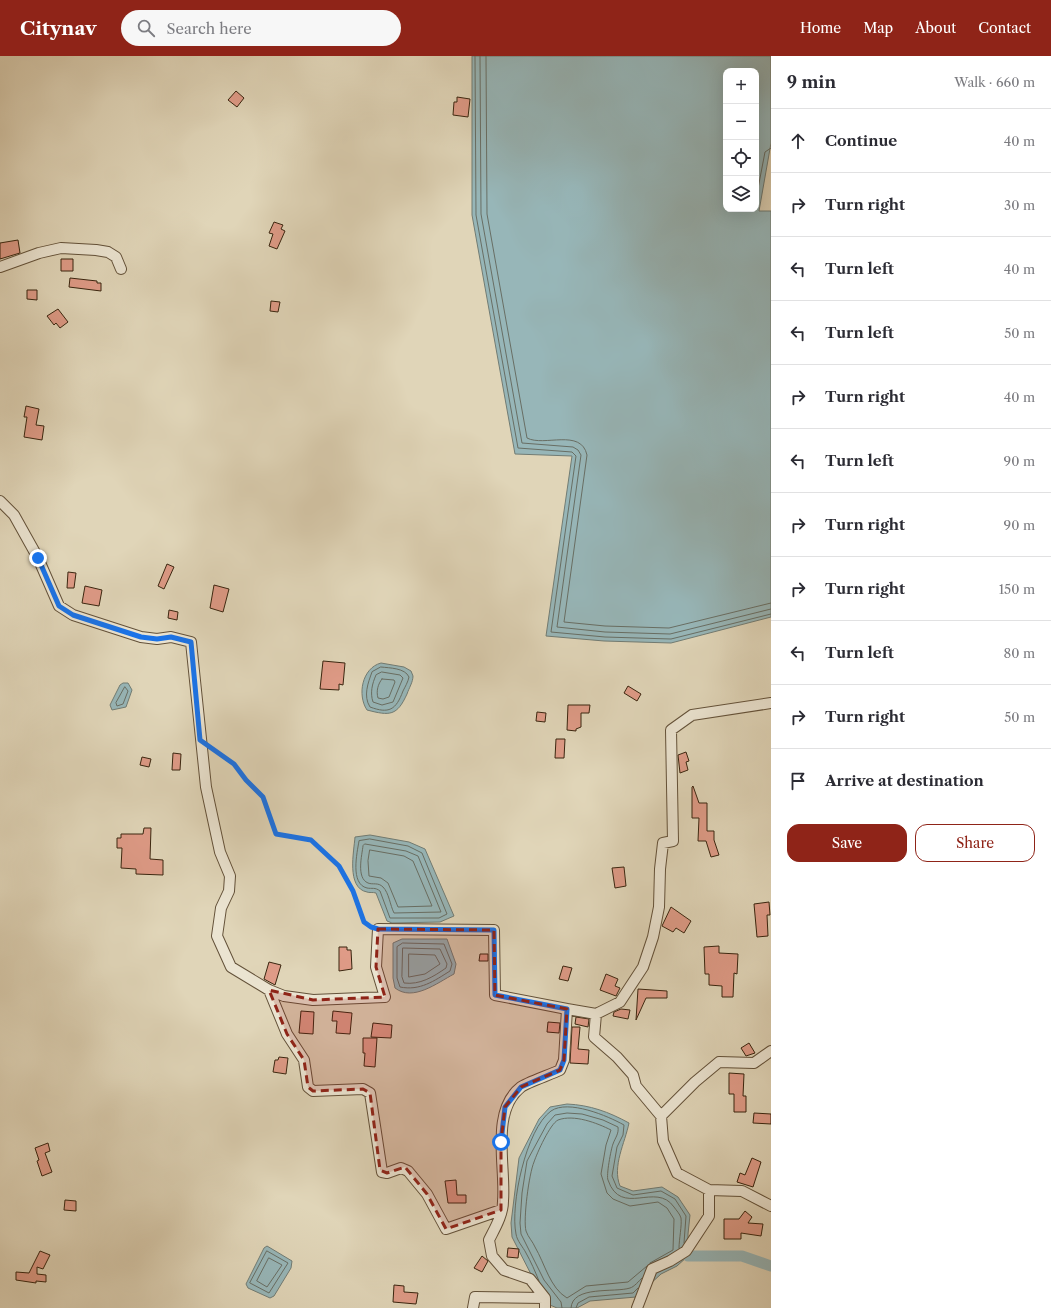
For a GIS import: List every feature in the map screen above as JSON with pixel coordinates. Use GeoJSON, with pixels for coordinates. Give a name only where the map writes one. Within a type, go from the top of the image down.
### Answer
{"type":"FeatureCollection","features":[{"type":"Feature","properties":{"kind":"street"},"geometry":{"type":"LineString","coordinates":[[0,267],[39,253],[61,248],[108,252],[116,257],[121,269]]}},
{"type":"Feature","properties":{"kind":"street"},"geometry":{"type":"LineString","coordinates":[[0,501],[14,515],[38,558],[59,606],[73,615],[141,637],[157,639],[171,637],[191,642],[206,787],[220,852],[230,876],[229,891],[221,908],[217,936],[231,967],[268,990],[284,996],[313,1000],[385,997],[376,967],[378,929],[494,930],[495,995],[596,1014],[620,1002],[643,967],[653,937],[659,907],[660,869],[663,843],[673,841],[671,730],[692,714],[771,703]]}},
{"type":"Feature","properties":{"kind":"street"},"geometry":{"type":"LineString","coordinates":[[268,990],[287,1034],[304,1060],[308,1087],[313,1091],[363,1089],[370,1093],[382,1172],[387,1173],[401,1168],[408,1171],[427,1194],[446,1229],[501,1210]]}},
{"type":"Feature","properties":{"kind":"street"},"geometry":{"type":"LineString","coordinates":[[545,1303],[530,1278],[504,1270],[492,1256],[488,1240],[498,1223],[504,1202],[501,1142],[505,1107],[521,1087],[560,1070],[564,1060],[567,1009]]}},
{"type":"Feature","properties":{"kind":"street"},"geometry":{"type":"LineString","coordinates":[[596,1014],[594,1037],[617,1057],[633,1075],[636,1086],[661,1116],[663,1141],[677,1173],[709,1190],[742,1191],[771,1206]]}},
{"type":"Feature","properties":{"kind":"street"},"geometry":{"type":"LineString","coordinates":[[661,1116],[694,1082],[719,1062],[754,1063],[771,1050]]}},
{"type":"Feature","properties":{"kind":"street"},"geometry":{"type":"LineString","coordinates":[[637,1308],[652,1269],[670,1261],[686,1251],[710,1216],[709,1190]]}},
{"type":"Feature","properties":{"kind":"street"},"geometry":{"type":"LineString","coordinates":[[473,1308],[475,1297],[545,1303]]}},
{"type":"Feature","properties":{"kind":"path"},"geometry":{"type":"LineString","coordinates":[[200,740],[234,764],[246,780],[263,797],[276,834],[311,840],[339,866],[353,891],[364,922],[371,927],[378,929]]}},
{"type":"Feature","properties":{"kind":"highlighted area"},"geometry":{"type":"Polygon","coordinates":[[[378,929],[494,930],[495,995],[567,1009],[564,1060],[560,1070],[521,1087],[505,1107],[501,1142],[501,1210],[446,1229],[427,1194],[405,1167],[387,1173],[380,1170],[370,1093],[363,1089],[313,1091],[308,1087],[304,1060],[287,1034],[269,990],[313,1000],[385,997],[376,967],[378,929]]]}},
{"type":"Feature","properties":{"kind":"water"},"geometry":{"type":"Polygon","coordinates":[[[472,56],[771,56],[771,143],[759,211],[771,211],[771,617],[671,643],[604,641],[546,636],[572,456],[515,454],[472,215],[472,56]]]}},
{"type":"Feature","properties":{"kind":"water"},"geometry":{"type":"Polygon","coordinates":[[[381,663],[404,667],[411,671],[413,676],[412,683],[400,707],[387,713],[367,710],[362,697],[363,683],[369,670],[381,663]]]}},
{"type":"Feature","properties":{"kind":"water"},"geometry":{"type":"Polygon","coordinates":[[[123,683],[128,683],[132,690],[126,707],[112,710],[110,705],[120,685],[123,683]]]}},
{"type":"Feature","properties":{"kind":"water"},"geometry":{"type":"Polygon","coordinates":[[[370,835],[409,842],[425,849],[454,916],[440,922],[392,923],[387,921],[376,893],[360,889],[356,884],[354,877],[353,860],[355,837],[370,835]]]}},
{"type":"Feature","properties":{"kind":"water"},"geometry":{"type":"Polygon","coordinates":[[[402,939],[447,939],[456,964],[454,974],[425,990],[417,992],[402,992],[395,988],[393,978],[393,943],[402,939]]]}},
{"type":"Feature","properties":{"kind":"water"},"geometry":{"type":"Polygon","coordinates":[[[567,1104],[599,1110],[629,1123],[618,1163],[617,1171],[620,1186],[633,1191],[662,1187],[678,1197],[690,1215],[688,1256],[677,1266],[661,1274],[636,1297],[590,1301],[577,1308],[557,1308],[550,1305],[536,1284],[512,1237],[511,1223],[519,1158],[539,1119],[550,1107],[567,1104]]]}},
{"type":"Feature","properties":{"kind":"water"},"geometry":{"type":"Polygon","coordinates":[[[267,1246],[292,1261],[291,1268],[274,1296],[270,1298],[248,1288],[246,1284],[264,1248],[267,1246]]]}},
{"type":"Feature","properties":{"kind":"building"},"geometry":{"type":"Polygon","coordinates":[[[236,91],[244,98],[237,107],[228,100],[236,91]]]}},
{"type":"Feature","properties":{"kind":"building"},"geometry":{"type":"Polygon","coordinates":[[[457,97],[470,99],[468,117],[453,115],[454,102],[457,102],[457,97]]]}},
{"type":"Feature","properties":{"kind":"building"},"geometry":{"type":"Polygon","coordinates":[[[274,222],[283,225],[281,229],[285,231],[277,249],[269,246],[273,234],[269,233],[274,222]]]}},
{"type":"Feature","properties":{"kind":"building"},"geometry":{"type":"Polygon","coordinates":[[[18,240],[20,253],[0,259],[0,243],[18,240]]]}},
{"type":"Feature","properties":{"kind":"building"},"geometry":{"type":"Polygon","coordinates":[[[61,259],[73,259],[73,271],[61,271],[61,259]]]}},
{"type":"Feature","properties":{"kind":"building"},"geometry":{"type":"Polygon","coordinates":[[[70,278],[97,281],[97,283],[101,283],[101,291],[69,287],[70,278]]]}},
{"type":"Feature","properties":{"kind":"building"},"geometry":{"type":"Polygon","coordinates":[[[27,290],[37,290],[37,300],[27,299],[27,290]]]}},
{"type":"Feature","properties":{"kind":"building"},"geometry":{"type":"Polygon","coordinates":[[[271,301],[280,302],[278,312],[270,311],[271,301]]]}},
{"type":"Feature","properties":{"kind":"building"},"geometry":{"type":"Polygon","coordinates":[[[58,309],[68,322],[60,328],[56,323],[54,325],[47,316],[58,309]]]}},
{"type":"Feature","properties":{"kind":"building"},"geometry":{"type":"Polygon","coordinates":[[[26,406],[39,409],[36,425],[44,426],[42,440],[24,437],[27,417],[24,417],[26,406]]]}},
{"type":"Feature","properties":{"kind":"building"},"geometry":{"type":"Polygon","coordinates":[[[167,564],[174,567],[164,589],[158,586],[167,564]]]}},
{"type":"Feature","properties":{"kind":"building"},"geometry":{"type":"Polygon","coordinates":[[[68,572],[76,573],[74,588],[67,588],[68,572]]]}},
{"type":"Feature","properties":{"kind":"building"},"geometry":{"type":"Polygon","coordinates":[[[214,585],[229,589],[223,612],[210,608],[214,585]]]}},
{"type":"Feature","properties":{"kind":"building"},"geometry":{"type":"Polygon","coordinates":[[[85,586],[102,590],[99,606],[82,603],[85,586]]]}},
{"type":"Feature","properties":{"kind":"building"},"geometry":{"type":"Polygon","coordinates":[[[169,610],[178,612],[177,620],[168,618],[169,610]]]}},
{"type":"Feature","properties":{"kind":"building"},"geometry":{"type":"Polygon","coordinates":[[[323,661],[345,663],[343,685],[339,684],[339,690],[320,689],[323,661]]]}},
{"type":"Feature","properties":{"kind":"building"},"geometry":{"type":"Polygon","coordinates":[[[628,686],[641,694],[637,701],[624,693],[628,686]]]}},
{"type":"Feature","properties":{"kind":"building"},"geometry":{"type":"Polygon","coordinates":[[[568,705],[590,705],[589,713],[581,713],[581,727],[576,729],[576,731],[567,730],[568,705]]]}},
{"type":"Feature","properties":{"kind":"building"},"geometry":{"type":"Polygon","coordinates":[[[537,712],[546,713],[545,722],[536,721],[537,712]]]}},
{"type":"Feature","properties":{"kind":"building"},"geometry":{"type":"Polygon","coordinates":[[[556,739],[565,739],[564,758],[555,758],[556,739]]]}},
{"type":"Feature","properties":{"kind":"building"},"geometry":{"type":"Polygon","coordinates":[[[686,752],[689,761],[686,762],[688,770],[680,773],[678,755],[686,752]]]}},
{"type":"Feature","properties":{"kind":"building"},"geometry":{"type":"Polygon","coordinates":[[[173,753],[181,754],[180,770],[172,770],[173,753]]]}},
{"type":"Feature","properties":{"kind":"building"},"geometry":{"type":"Polygon","coordinates":[[[142,757],[151,759],[149,767],[140,765],[142,757]]]}},
{"type":"Feature","properties":{"kind":"building"},"geometry":{"type":"Polygon","coordinates":[[[693,786],[699,803],[707,803],[707,831],[714,831],[714,840],[719,855],[711,857],[706,841],[698,841],[699,818],[692,818],[693,786]]]}},
{"type":"Feature","properties":{"kind":"building"},"geometry":{"type":"Polygon","coordinates":[[[144,828],[151,828],[150,859],[163,860],[163,875],[136,874],[136,869],[121,868],[122,848],[117,848],[117,838],[121,838],[121,834],[143,834],[144,828]]]}},
{"type":"Feature","properties":{"kind":"building"},"geometry":{"type":"Polygon","coordinates":[[[624,867],[626,886],[615,888],[612,868],[624,867]]]}},
{"type":"Feature","properties":{"kind":"building"},"geometry":{"type":"Polygon","coordinates":[[[769,902],[770,915],[767,915],[768,936],[757,937],[754,904],[769,902]]]}},
{"type":"Feature","properties":{"kind":"building"},"geometry":{"type":"Polygon","coordinates":[[[671,907],[691,921],[684,933],[676,928],[673,932],[662,926],[671,907]]]}},
{"type":"Feature","properties":{"kind":"building"},"geometry":{"type":"Polygon","coordinates":[[[719,946],[719,953],[738,954],[737,974],[734,973],[733,997],[722,997],[722,986],[709,985],[709,974],[705,974],[704,947],[719,946]]]}},
{"type":"Feature","properties":{"kind":"building"},"geometry":{"type":"Polygon","coordinates":[[[339,947],[347,947],[347,950],[351,950],[352,969],[339,971],[339,947]]]}},
{"type":"Feature","properties":{"kind":"building"},"geometry":{"type":"Polygon","coordinates":[[[480,954],[488,954],[488,961],[479,961],[480,954]]]}},
{"type":"Feature","properties":{"kind":"building"},"geometry":{"type":"Polygon","coordinates":[[[269,962],[281,965],[275,985],[264,979],[269,962]]]}},
{"type":"Feature","properties":{"kind":"building"},"geometry":{"type":"Polygon","coordinates":[[[563,966],[572,968],[568,981],[559,979],[563,966]]]}},
{"type":"Feature","properties":{"kind":"building"},"geometry":{"type":"Polygon","coordinates":[[[606,974],[618,979],[615,986],[620,988],[616,996],[600,990],[606,974]]]}},
{"type":"Feature","properties":{"kind":"building"},"geometry":{"type":"Polygon","coordinates":[[[638,989],[667,991],[667,998],[646,998],[636,1020],[638,989]]]}},
{"type":"Feature","properties":{"kind":"building"},"geometry":{"type":"Polygon","coordinates":[[[621,1009],[630,1010],[628,1019],[613,1016],[614,1012],[621,1009]]]}},
{"type":"Feature","properties":{"kind":"building"},"geometry":{"type":"Polygon","coordinates":[[[301,1011],[314,1012],[313,1034],[299,1033],[301,1011]]]}},
{"type":"Feature","properties":{"kind":"building"},"geometry":{"type":"Polygon","coordinates":[[[333,1011],[352,1013],[350,1034],[336,1033],[337,1021],[332,1021],[333,1011]]]}},
{"type":"Feature","properties":{"kind":"building"},"geometry":{"type":"Polygon","coordinates":[[[576,1017],[589,1019],[588,1027],[575,1024],[576,1017]]]}},
{"type":"Feature","properties":{"kind":"building"},"geometry":{"type":"Polygon","coordinates":[[[548,1022],[560,1023],[559,1033],[547,1032],[548,1022]]]}},
{"type":"Feature","properties":{"kind":"building"},"geometry":{"type":"Polygon","coordinates":[[[373,1023],[392,1025],[391,1038],[371,1037],[373,1023]]]}},
{"type":"Feature","properties":{"kind":"building"},"geometry":{"type":"Polygon","coordinates":[[[572,1027],[580,1027],[578,1049],[589,1050],[588,1064],[570,1063],[572,1027]]]}},
{"type":"Feature","properties":{"kind":"building"},"geometry":{"type":"Polygon","coordinates":[[[363,1038],[377,1038],[375,1067],[364,1066],[365,1053],[363,1053],[363,1038]]]}},
{"type":"Feature","properties":{"kind":"building"},"geometry":{"type":"Polygon","coordinates":[[[749,1043],[755,1053],[746,1056],[741,1048],[749,1043]]]}},
{"type":"Feature","properties":{"kind":"building"},"geometry":{"type":"Polygon","coordinates":[[[279,1057],[288,1058],[286,1074],[273,1072],[275,1060],[278,1060],[279,1057]]]}},
{"type":"Feature","properties":{"kind":"building"},"geometry":{"type":"Polygon","coordinates":[[[729,1073],[744,1074],[743,1096],[746,1096],[746,1112],[734,1112],[734,1094],[729,1094],[729,1073]]]}},
{"type":"Feature","properties":{"kind":"building"},"geometry":{"type":"Polygon","coordinates":[[[754,1113],[771,1114],[771,1124],[753,1123],[754,1113]]]}},
{"type":"Feature","properties":{"kind":"building"},"geometry":{"type":"Polygon","coordinates":[[[48,1143],[50,1151],[45,1153],[52,1172],[42,1176],[37,1161],[39,1160],[35,1148],[48,1143]]]}},
{"type":"Feature","properties":{"kind":"building"},"geometry":{"type":"Polygon","coordinates":[[[752,1158],[761,1162],[753,1187],[737,1182],[740,1173],[745,1175],[752,1158]]]}},
{"type":"Feature","properties":{"kind":"building"},"geometry":{"type":"Polygon","coordinates":[[[456,1180],[457,1195],[466,1195],[466,1203],[448,1203],[445,1181],[456,1180]]]}},
{"type":"Feature","properties":{"kind":"building"},"geometry":{"type":"Polygon","coordinates":[[[65,1200],[76,1201],[76,1211],[64,1210],[65,1200]]]}},
{"type":"Feature","properties":{"kind":"building"},"geometry":{"type":"Polygon","coordinates":[[[745,1211],[752,1217],[748,1223],[763,1224],[761,1236],[741,1233],[741,1239],[724,1239],[724,1219],[739,1219],[745,1211]]]}},
{"type":"Feature","properties":{"kind":"building"},"geometry":{"type":"Polygon","coordinates":[[[508,1248],[519,1249],[518,1258],[507,1257],[508,1248]]]}},
{"type":"Feature","properties":{"kind":"building"},"geometry":{"type":"Polygon","coordinates":[[[40,1251],[50,1255],[43,1269],[37,1267],[37,1274],[46,1275],[46,1282],[36,1281],[36,1283],[16,1280],[16,1272],[29,1273],[40,1251]]]}},
{"type":"Feature","properties":{"kind":"building"},"geometry":{"type":"Polygon","coordinates":[[[482,1256],[488,1261],[482,1272],[474,1268],[482,1256]]]}},
{"type":"Feature","properties":{"kind":"building"},"geometry":{"type":"Polygon","coordinates":[[[394,1285],[404,1286],[404,1292],[418,1293],[416,1304],[393,1302],[394,1285]]]}},
{"type":"Feature","properties":{"kind":"waterway"},"geometry":{"type":"LineString","coordinates":[[688,1256],[742,1256],[771,1266]]}},
{"type":"Feature","properties":{"kind":"route"},"geometry":{"type":"LineString","coordinates":[[38,558],[59,606],[73,615],[141,637],[157,639],[171,637],[191,642],[200,740],[234,764],[246,780],[263,797],[276,834],[311,840],[339,866],[353,891],[364,922],[371,927],[378,929],[494,930],[495,995],[567,1009],[564,1060],[560,1070],[521,1087],[505,1107],[501,1142]]}}]}
